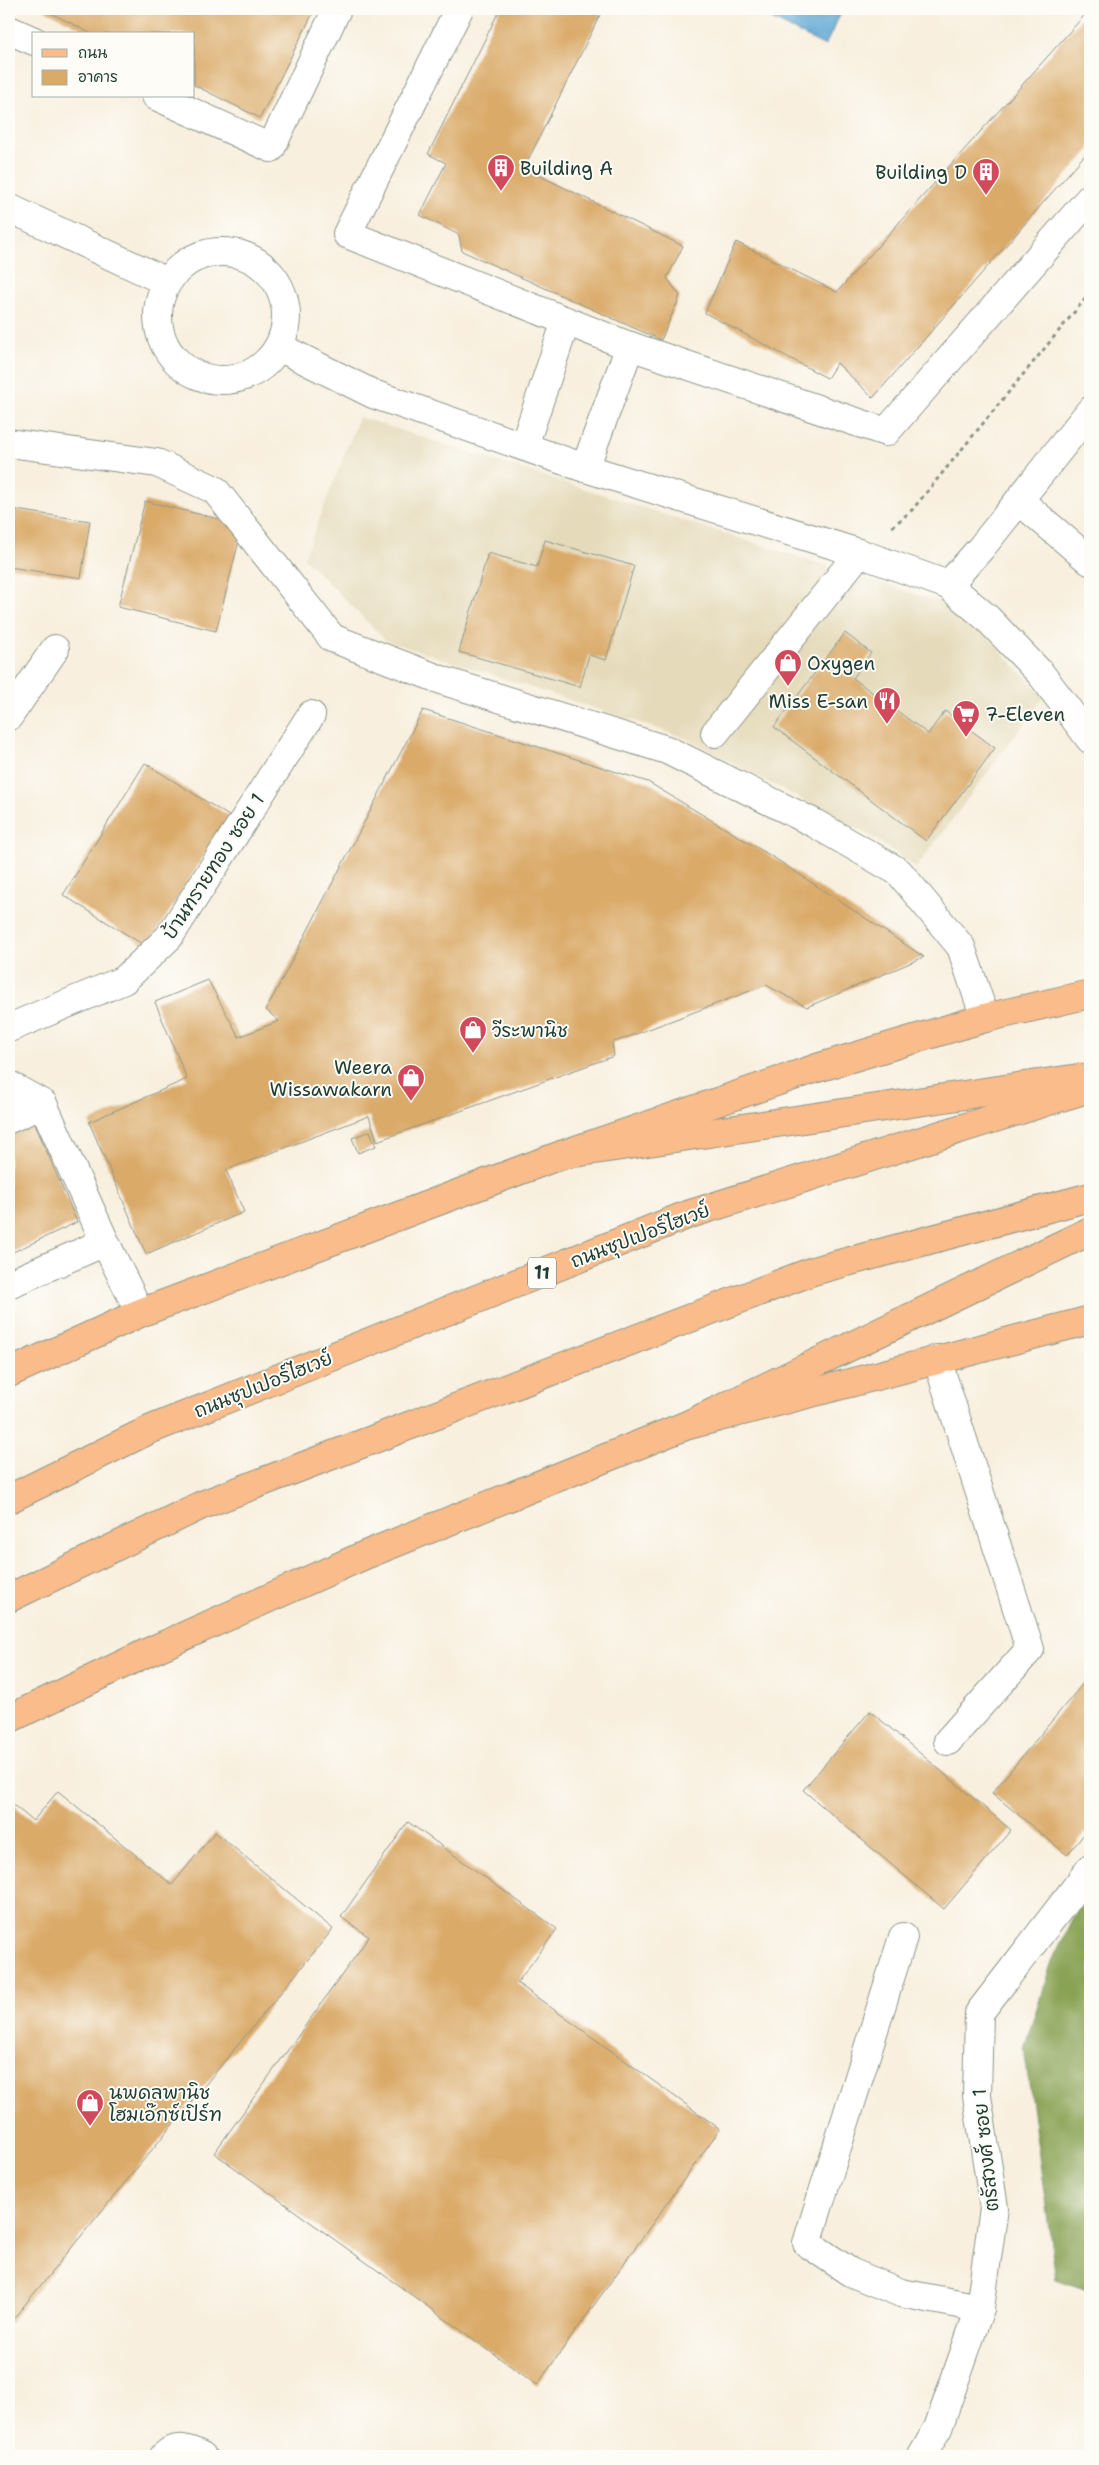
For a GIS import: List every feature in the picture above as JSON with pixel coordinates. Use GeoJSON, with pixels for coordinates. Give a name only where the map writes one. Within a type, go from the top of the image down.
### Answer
{"type":"FeatureCollection","features":[{"type":"Feature","properties":{"kind":"main road"},"geometry":{"type":"LineString","coordinates":[[9,1373],[140,1313],[561,1156],[818,1068],[986,1018],[1090,994]]}},
{"type":"Feature","properties":{"kind":"main road"},"geometry":{"type":"LineString","coordinates":[[561,1156],[1090,1076]]}},
{"type":"Feature","properties":{"kind":"main road","name":"ถนนซุปเปอร์ไฮเวย์"},"geometry":{"type":"LineString","coordinates":[[9,1499],[149,1430],[687,1215],[1090,1088]]}},
{"type":"Feature","properties":{"kind":"main road"},"geometry":{"type":"LineString","coordinates":[[9,1598],[202,1505],[813,1271],[1090,1197]]}},
{"type":"Feature","properties":{"kind":"main road"},"geometry":{"type":"LineString","coordinates":[[9,1719],[144,1654],[365,1555],[685,1426],[1090,1231]]}},
{"type":"Feature","properties":{"kind":"main road"},"geometry":{"type":"LineString","coordinates":[[685,1426],[1090,1320]]}},
{"type":"Feature","properties":{"kind":"street"},"geometry":{"type":"LineString","coordinates":[[160,98],[271,148],[337,9]]}},
{"type":"Feature","properties":{"kind":"street"},"geometry":{"type":"LineString","coordinates":[[459,9],[347,234],[630,346],[886,432],[1090,198]]}},
{"type":"Feature","properties":{"kind":"street"},"geometry":{"type":"LineString","coordinates":[[9,30],[32,40]]}},
{"type":"Feature","properties":{"kind":"street"},"geometry":{"type":"LineString","coordinates":[[9,208],[167,282]]}},
{"type":"Feature","properties":{"kind":"street"},"geometry":{"type":"LineString","coordinates":[[220,251],[240,254],[258,262],[272,275],[282,291],[287,310],[286,328],[279,347],[266,364],[250,375],[230,380],[208,380],[190,372],[174,359],[162,342],[158,322],[160,301],[167,282],[181,266],[199,256],[220,251]]}},
{"type":"Feature","properties":{"kind":"street"},"geometry":{"type":"LineString","coordinates":[[524,446],[566,321]]}},
{"type":"Feature","properties":{"kind":"street"},"geometry":{"type":"LineString","coordinates":[[585,468],[630,346]]}},
{"type":"Feature","properties":{"kind":"street"},"geometry":{"type":"LineString","coordinates":[[279,347],[373,394],[585,468],[860,554],[948,585],[988,618],[1041,674],[1090,739]]}},
{"type":"Feature","properties":{"kind":"street"},"geometry":{"type":"LineString","coordinates":[[948,585],[1020,501],[1090,411]]}},
{"type":"Feature","properties":{"kind":"street"},"geometry":{"type":"LineString","coordinates":[[9,443],[157,463],[215,490],[332,638],[444,681],[667,750],[814,823],[899,872],[961,947],[986,1018]]}},
{"type":"Feature","properties":{"kind":"street"},"geometry":{"type":"LineString","coordinates":[[1020,501],[1090,561]]}},
{"type":"Feature","properties":{"kind":"street"},"geometry":{"type":"LineString","coordinates":[[715,733],[860,554]]}},
{"type":"Feature","properties":{"kind":"street"},"geometry":{"type":"LineString","coordinates":[[9,716],[55,648]]}},
{"type":"Feature","properties":{"kind":"street","name":"บ้านทรายทอง ซอย 1"},"geometry":{"type":"LineString","coordinates":[[9,1028],[124,980],[169,937],[311,715]]}},
{"type":"Feature","properties":{"kind":"street"},"geometry":{"type":"LineString","coordinates":[[9,1085],[43,1104],[105,1242],[140,1313]]}},
{"type":"Feature","properties":{"kind":"street"},"geometry":{"type":"LineString","coordinates":[[9,1119],[43,1104]]}},
{"type":"Feature","properties":{"kind":"street"},"geometry":{"type":"LineString","coordinates":[[9,1284],[105,1242]]}},
{"type":"Feature","properties":{"kind":"street"},"geometry":{"type":"LineString","coordinates":[[937,1359],[1030,1649],[948,1741]]}},
{"type":"Feature","properties":{"kind":"street","name":"ตรัสวงศ์ ซอย 1"},"geometry":{"type":"LineString","coordinates":[[922,2456],[938,2428],[980,2308],[994,2208],[977,2096],[979,2013],[1090,1869]]}},
{"type":"Feature","properties":{"kind":"street"},"geometry":{"type":"LineString","coordinates":[[902,1937],[806,2243],[850,2272],[901,2293],[980,2308]]}},
{"type":"Feature","properties":{"kind":"street"},"geometry":{"type":"LineString","coordinates":[[164,2456],[178,2448],[189,2448],[202,2456]]}},
{"type":"Feature","properties":{"kind":"path"},"geometry":{"type":"LineString","coordinates":[[860,554],[912,510],[1090,294]]}},
{"type":"Feature","properties":{"kind":"shaded area"},"geometry":{"type":"Polygon","coordinates":[[[359,417],[940,602],[982,631],[1044,697],[916,868],[876,839],[685,738],[385,640],[304,558],[359,417]]]}},
{"type":"Feature","properties":{"kind":"green space"},"geometry":{"type":"Polygon","coordinates":[[[1090,1893],[1090,2289],[1087,2290],[1056,2279],[1024,2048],[1052,1961],[1078,1908],[1090,1893]]]}},
{"type":"Feature","properties":{"kind":"water"},"geometry":{"type":"Polygon","coordinates":[[[764,9],[843,9],[825,46],[762,14],[764,9]]]}},
{"type":"Feature","properties":{"kind":"building"},"geometry":{"type":"Polygon","coordinates":[[[43,9],[315,9],[260,118],[195,86],[195,32],[88,32],[43,9]]]}},
{"type":"Feature","properties":{"kind":"building","name":"Building A"},"geometry":{"type":"Polygon","coordinates":[[[500,9],[603,9],[524,168],[683,246],[667,278],[680,296],[661,340],[462,251],[459,235],[420,215],[446,163],[428,154],[500,9]]]}},
{"type":"Feature","properties":{"kind":"building","name":"Building D"},"geometry":{"type":"Polygon","coordinates":[[[1090,9],[1090,149],[873,398],[837,363],[827,378],[705,313],[736,242],[837,292],[1090,9]]]}},
{"type":"Feature","properties":{"kind":"building"},"geometry":{"type":"Polygon","coordinates":[[[145,501],[243,525],[216,631],[118,607],[145,501]]]}},
{"type":"Feature","properties":{"kind":"building"},"geometry":{"type":"Polygon","coordinates":[[[9,509],[90,521],[81,578],[9,567],[9,509]]]}},
{"type":"Feature","properties":{"kind":"building"},"geometry":{"type":"Polygon","coordinates":[[[545,540],[634,566],[606,660],[589,655],[580,687],[459,652],[488,553],[537,567],[545,540]]]}},
{"type":"Feature","properties":{"kind":"building"},"geometry":{"type":"Polygon","coordinates":[[[845,633],[871,653],[853,678],[928,734],[945,711],[995,748],[926,841],[774,727],[845,633]]]}},
{"type":"Feature","properties":{"kind":"building"},"geometry":{"type":"Polygon","coordinates":[[[423,710],[648,782],[776,859],[924,957],[807,1007],[766,985],[612,1043],[614,1056],[377,1141],[369,1116],[226,1170],[244,1212],[146,1254],[89,1122],[187,1079],[155,1002],[208,980],[239,1037],[279,1021],[266,1010],[423,710]]]}},
{"type":"Feature","properties":{"kind":"building"},"geometry":{"type":"Polygon","coordinates":[[[145,763],[229,816],[147,947],[63,895],[145,763]]]}},
{"type":"Feature","properties":{"kind":"building"},"geometry":{"type":"Polygon","coordinates":[[[32,1117],[77,1222],[9,1254],[9,1128],[32,1117]]]}},
{"type":"Feature","properties":{"kind":"building"},"geometry":{"type":"Polygon","coordinates":[[[370,1131],[376,1146],[358,1153],[352,1138],[370,1131]]]}},
{"type":"Feature","properties":{"kind":"building"},"geometry":{"type":"Polygon","coordinates":[[[1090,1675],[1090,1827],[1067,1855],[992,1793],[1090,1675]]]}},
{"type":"Feature","properties":{"kind":"building"},"geometry":{"type":"Polygon","coordinates":[[[870,1711],[1011,1830],[944,1909],[803,1790],[870,1711]]]}},
{"type":"Feature","properties":{"kind":"building","name":"นพดลพานิช โฮมเอ๊กซ์เปิร์ท"},"geometry":{"type":"Polygon","coordinates":[[[58,1791],[172,1885],[215,1832],[333,1929],[9,2324],[9,1806],[11,1803],[33,1821],[58,1791]]]}},
{"type":"Feature","properties":{"kind":"building"},"geometry":{"type":"Polygon","coordinates":[[[408,1822],[557,1929],[517,1983],[720,2129],[537,2385],[214,2153],[369,1937],[341,1917],[408,1822]]]}},
{"type":"Feature","properties":{"kind":"place","name":"Building A"},"geometry":{"type":"Point","coordinates":[501,192]}},
{"type":"Feature","properties":{"kind":"place","name":"Building D"},"geometry":{"type":"Point","coordinates":[986,196]}},
{"type":"Feature","properties":{"kind":"place","name":"Oxygen"},"geometry":{"type":"Point","coordinates":[788,687]}},
{"type":"Feature","properties":{"kind":"place","name":"Miss E-san"},"geometry":{"type":"Point","coordinates":[887,725]}},
{"type":"Feature","properties":{"kind":"place","name":"7-Eleven"},"geometry":{"type":"Point","coordinates":[966,738]}},
{"type":"Feature","properties":{"kind":"place","name":"วีระพานิช"},"geometry":{"type":"Point","coordinates":[473,1054]}},
{"type":"Feature","properties":{"kind":"place","name":"Weera Wissawakarn"},"geometry":{"type":"Point","coordinates":[411,1102]}},
{"type":"Feature","properties":{"kind":"place","name":"นพดลพานิช โฮมเอ๊กซ์เปิร์ท"},"geometry":{"type":"Point","coordinates":[90,2127]}}]}
